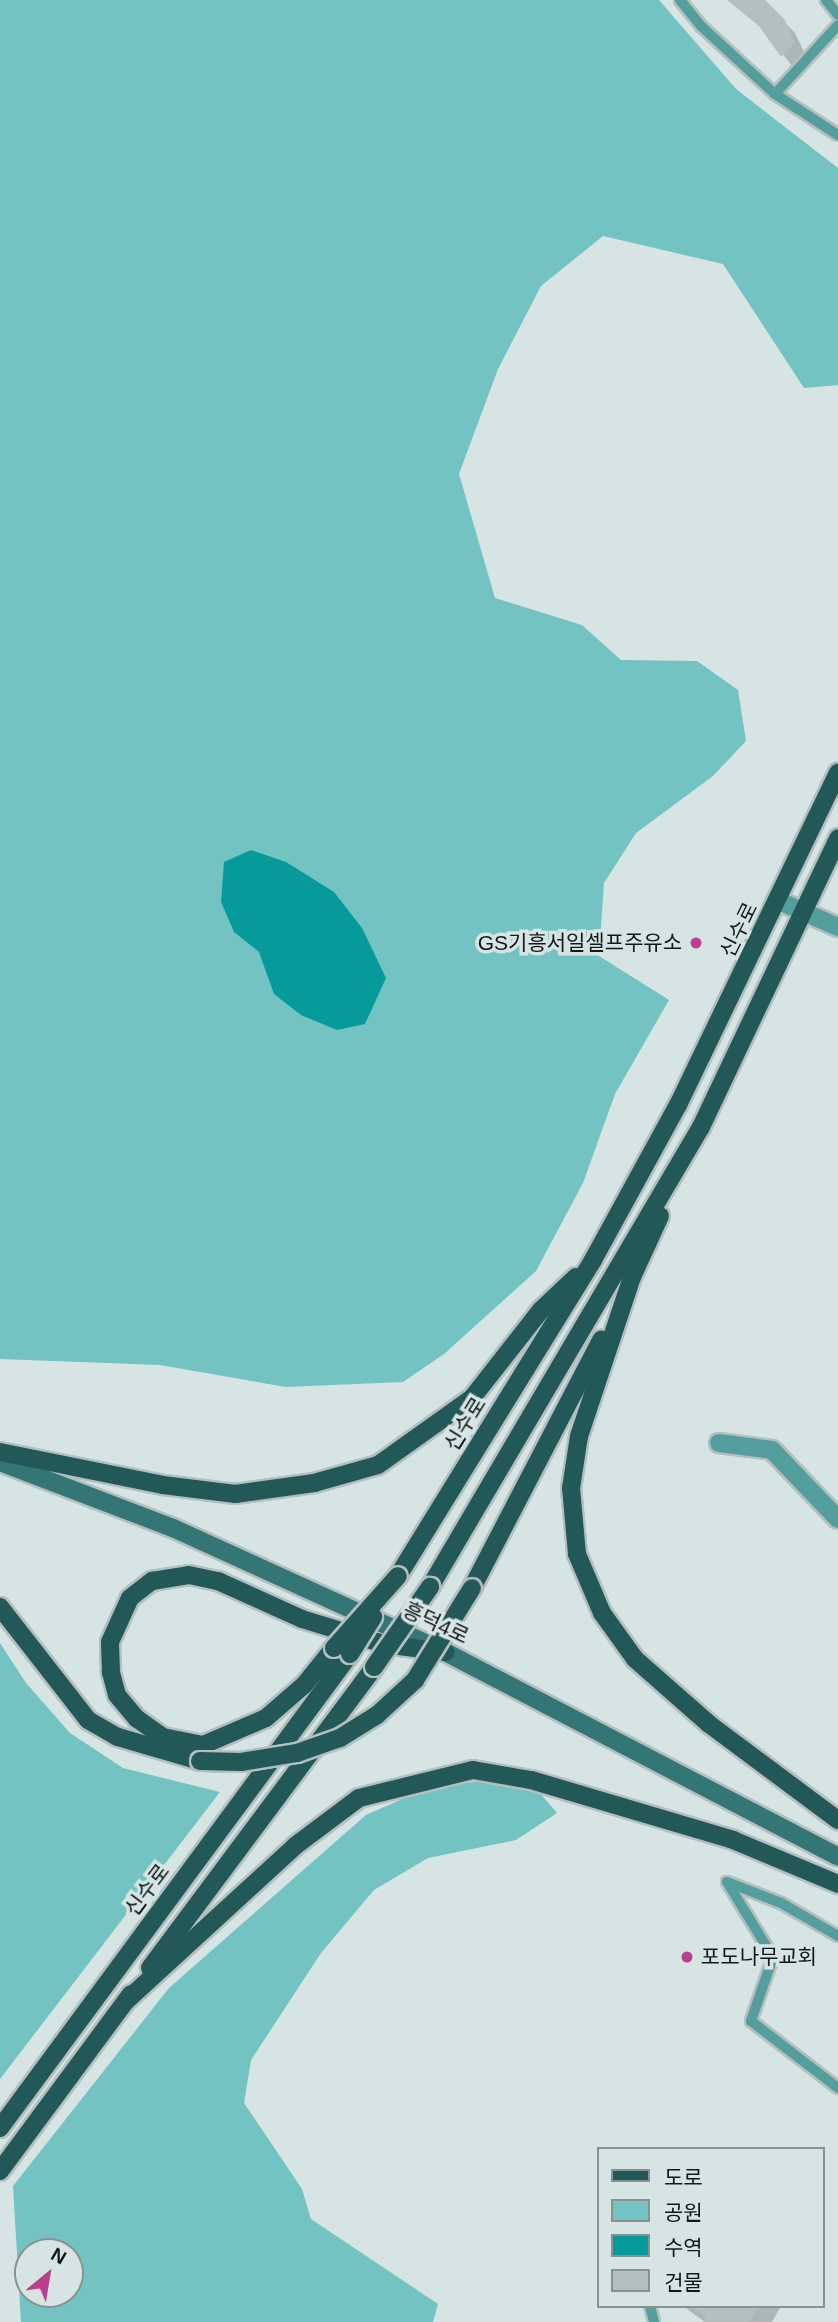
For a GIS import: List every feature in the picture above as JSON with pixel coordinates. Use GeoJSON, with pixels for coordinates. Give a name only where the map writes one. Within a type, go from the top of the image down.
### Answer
{"type":"FeatureCollection","features":[{"type":"Feature","properties":{"kind":"main road","name":"신수로"},"geometry":{"type":"LineString","coordinates":[[0,2128],[398,1576],[593,1260],[678,1105],[779,901],[838,772]]}},
{"type":"Feature","properties":{"kind":"main road"},"geometry":{"type":"LineString","coordinates":[[0,1606],[88,1720],[141,1746],[200,1761],[242,1762],[297,1753],[340,1738],[368,1721],[415,1680],[472,1588],[632,1277],[838,838]]}},
{"type":"Feature","properties":{"kind":"main road"},"geometry":{"type":"LineString","coordinates":[[0,2171],[374,1667],[430,1587],[701,1126]]}},
{"type":"Feature","properties":{"kind":"main road"},"geometry":{"type":"LineString","coordinates":[[0,1452],[163,1485],[235,1494],[314,1483],[378,1465],[472,1398],[541,1310],[593,1260]]}},
{"type":"Feature","properties":{"kind":"main road"},"geometry":{"type":"LineString","coordinates":[[632,1277],[574,1459],[573,1534],[586,1579],[602,1613],[635,1659],[709,1724],[838,1820]]}},
{"type":"Feature","properties":{"kind":"main road"},"geometry":{"type":"LineString","coordinates":[[342,1651],[267,1718],[203,1745],[163,1737],[137,1719],[117,1695],[111,1672],[110,1642],[130,1598],[152,1581],[188,1575],[218,1581],[302,1619],[384,1644],[445,1652]]}},
{"type":"Feature","properties":{"kind":"main road"},"geometry":{"type":"LineString","coordinates":[[125,2001],[295,1846],[359,1798],[473,1770],[531,1780],[733,1840],[838,1884]]}},
{"type":"Feature","properties":{"kind":"street"},"geometry":{"type":"LineString","coordinates":[[779,901],[838,927]]}},
{"type":"Feature","properties":{"kind":"street"},"geometry":{"type":"LineString","coordinates":[[719,1444],[772,1450],[838,1519]]}},
{"type":"Feature","properties":{"kind":"street","name":"흥덕4로"},"geometry":{"type":"LineString","coordinates":[[0,1462],[48,1477],[184,1532],[445,1652],[838,1857]]}},
{"type":"Feature","properties":{"kind":"lane"},"geometry":{"type":"LineString","coordinates":[[680,0],[701,26],[775,94],[838,135]]}},
{"type":"Feature","properties":{"kind":"lane"},"geometry":{"type":"LineString","coordinates":[[826,0],[838,15]]}},
{"type":"Feature","properties":{"kind":"lane"},"geometry":{"type":"LineString","coordinates":[[775,94],[838,25]]}},
{"type":"Feature","properties":{"kind":"lane"},"geometry":{"type":"LineString","coordinates":[[838,1936],[781,1903],[727,1882],[773,1957],[751,2021],[838,2088]]}},
{"type":"Feature","properties":{"kind":"green space"},"geometry":{"type":"Polygon","coordinates":[[[0,0],[659,0],[736,89],[838,168],[838,385],[804,388],[723,264],[603,236],[541,286],[498,369],[459,474],[495,598],[582,625],[621,660],[697,661],[738,690],[746,741],[713,776],[636,833],[604,883],[599,956],[669,1000],[615,1094],[583,1183],[536,1271],[444,1354],[403,1382],[286,1387],[160,1365],[0,1359],[0,0]]]}},
{"type":"Feature","properties":{"kind":"green space"},"geometry":{"type":"Polygon","coordinates":[[[0,1643],[26,1683],[70,1733],[123,1768],[220,1792],[0,2079],[0,1643]]]}},
{"type":"Feature","properties":{"kind":"green space"},"geometry":{"type":"Polygon","coordinates":[[[492,1781],[539,1792],[557,1813],[516,1840],[428,1858],[374,1890],[321,1953],[251,2060],[244,2103],[302,2189],[311,2219],[438,2304],[433,2322],[21,2322],[20,2308],[84,2308],[84,2238],[16,2238],[13,2186],[169,1988],[366,1815],[434,1785],[492,1781]]]}},
{"type":"Feature","properties":{"kind":"water"},"geometry":{"type":"Polygon","coordinates":[[[251,850],[286,862],[334,892],[362,928],[386,978],[365,1024],[337,1030],[301,1015],[274,994],[259,952],[234,932],[221,902],[224,862],[251,850]]]}},
{"type":"Feature","properties":{"kind":"building"},"geometry":{"type":"Polygon","coordinates":[[[727,0],[765,0],[785,20],[795,43],[781,57],[759,26],[727,0]]]}},
{"type":"Feature","properties":{"kind":"building"},"geometry":{"type":"Polygon","coordinates":[[[693,2308],[757,2308],[749,2322],[703,2322],[706,2316],[693,2308]]]}},
{"type":"Feature","properties":{"kind":"place","name":"GS기흥서일셀프주유소"},"geometry":{"type":"Point","coordinates":[696,943]}},
{"type":"Feature","properties":{"kind":"place","name":"포도나무교회"},"geometry":{"type":"Point","coordinates":[687,1957]}}]}
